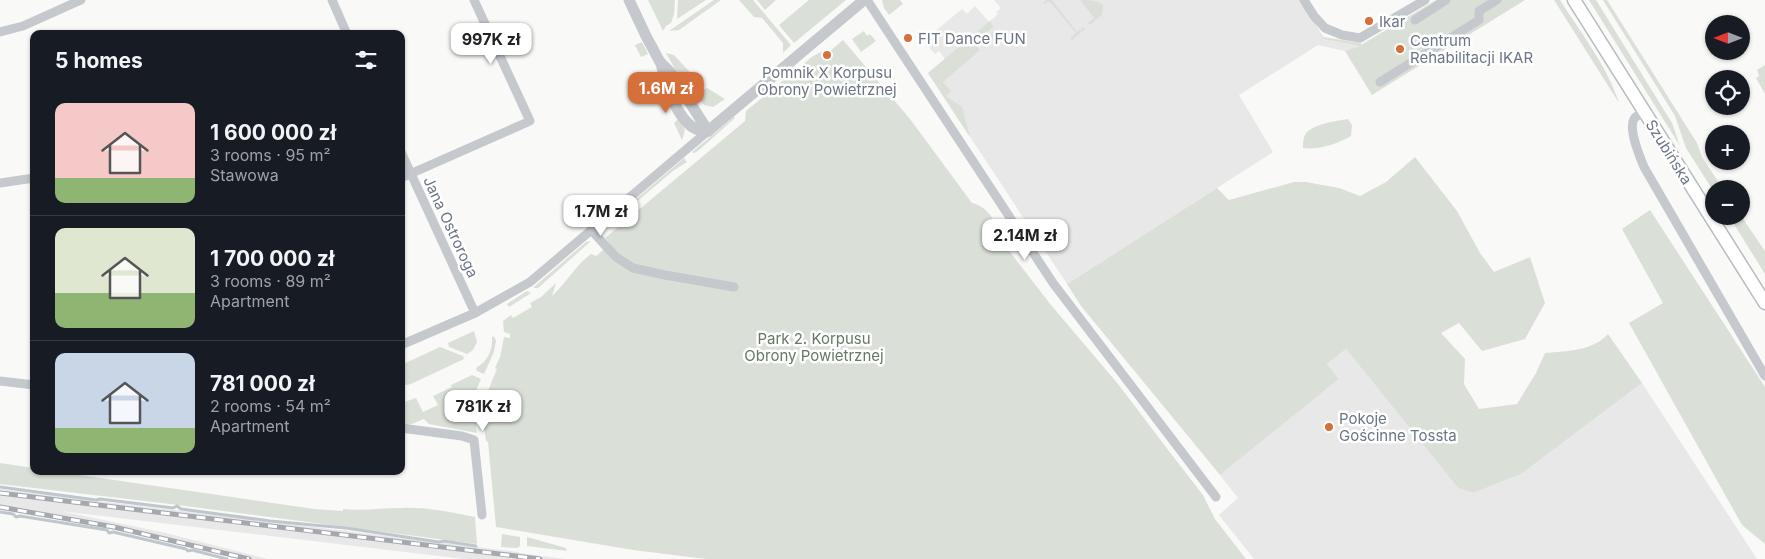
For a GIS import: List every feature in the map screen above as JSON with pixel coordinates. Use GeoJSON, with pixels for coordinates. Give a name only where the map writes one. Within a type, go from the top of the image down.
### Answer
{"type":"FeatureCollection","features":[{"type":"Feature","properties":{"kind":"main road","name":"Szubińska"},"geometry":{"type":"LineString","coordinates":[[1574,0],[1765,304]]}},
{"type":"Feature","properties":{"kind":"street"},"geometry":{"type":"LineString","coordinates":[[0,32],[23,26],[81,0]]}},
{"type":"Feature","properties":{"kind":"street"},"geometry":{"type":"LineString","coordinates":[[332,0],[346,30]]}},
{"type":"Feature","properties":{"kind":"street"},"geometry":{"type":"LineString","coordinates":[[405,176],[530,121],[474,0]]}},
{"type":"Feature","properties":{"kind":"street"},"geometry":{"type":"LineString","coordinates":[[628,0],[660,62],[665,81],[678,110],[692,126],[708,132]]}},
{"type":"Feature","properties":{"kind":"street"},"geometry":{"type":"LineString","coordinates":[[405,344],[475,313],[530,282],[866,0],[1053,283],[1216,497]]}},
{"type":"Feature","properties":{"kind":"street"},"geometry":{"type":"LineString","coordinates":[[1304,0],[1319,23],[1331,32],[1360,38],[1425,0]]}},
{"type":"Feature","properties":{"kind":"street"},"geometry":{"type":"LineString","coordinates":[[1415,20],[1446,0]]}},
{"type":"Feature","properties":{"kind":"street"},"geometry":{"type":"LineString","coordinates":[[1380,82],[1479,20],[1479,12],[1497,0]]}},
{"type":"Feature","properties":{"kind":"street"},"geometry":{"type":"LineString","coordinates":[[1644,111],[1634,118],[1633,133],[1639,157],[1648,177],[1765,376]]}},
{"type":"Feature","properties":{"kind":"street","name":"Jana Ostroroga"},"geometry":{"type":"LineString","coordinates":[[405,161],[475,313]]}},
{"type":"Feature","properties":{"kind":"street"},"geometry":{"type":"LineString","coordinates":[[0,182],[30,178]]}},
{"type":"Feature","properties":{"kind":"street"},"geometry":{"type":"LineString","coordinates":[[591,230],[616,257],[633,268],[662,275],[734,287]]}},
{"type":"Feature","properties":{"kind":"street"},"geometry":{"type":"LineString","coordinates":[[0,382],[30,385]]}},
{"type":"Feature","properties":{"kind":"street"},"geometry":{"type":"LineString","coordinates":[[405,429],[462,436],[474,440],[482,515]]}},
{"type":"Feature","properties":{"kind":"shaded area"},"geometry":{"type":"Polygon","coordinates":[[[994,0],[1299,0],[1323,39],[1361,46],[1345,51],[1318,45],[1239,95],[1273,152],[1067,284],[928,73],[945,59],[939,51],[935,54],[928,46],[932,42],[928,37],[962,9],[967,14],[975,6],[989,22],[998,14],[996,12],[1001,8],[994,0]]]}},
{"type":"Feature","properties":{"kind":"shaded area"},"geometry":{"type":"Polygon","coordinates":[[[1346,349],[1458,488],[1473,493],[1521,474],[1642,383],[1757,559],[1254,559],[1219,515],[1238,498],[1220,475],[1339,379],[1327,364],[1346,349]]]}},
{"type":"Feature","properties":{"kind":"shaded area"},"geometry":{"type":"Polygon","coordinates":[[[0,489],[565,559],[464,559],[60,511],[166,533],[268,559],[241,559],[96,526],[0,510],[0,489]]]}},
{"type":"Feature","properties":{"kind":"green space"},"geometry":{"type":"Polygon","coordinates":[[[648,0],[675,0],[671,23],[663,31],[648,0]]]}},
{"type":"Feature","properties":{"kind":"green space"},"geometry":{"type":"Polygon","coordinates":[[[678,0],[706,0],[677,19],[678,0]]]}},
{"type":"Feature","properties":{"kind":"green space"},"geometry":{"type":"Polygon","coordinates":[[[714,0],[721,0],[679,30],[669,31],[714,0]]]}},
{"type":"Feature","properties":{"kind":"green space"},"geometry":{"type":"Polygon","coordinates":[[[739,0],[753,0],[791,45],[783,53],[783,43],[762,18],[754,17],[739,0]]]}},
{"type":"Feature","properties":{"kind":"green space"},"geometry":{"type":"Polygon","coordinates":[[[757,0],[776,0],[765,10],[757,0]]]}},
{"type":"Feature","properties":{"kind":"green space"},"geometry":{"type":"Polygon","coordinates":[[[809,0],[846,0],[794,43],[779,25],[809,0]]]}},
{"type":"Feature","properties":{"kind":"green space"},"geometry":{"type":"Polygon","coordinates":[[[882,0],[900,0],[903,4],[889,15],[884,8],[882,0]]]}},
{"type":"Feature","properties":{"kind":"green space"},"geometry":{"type":"Polygon","coordinates":[[[1046,0],[1052,0],[1077,32],[1084,27],[1085,29],[1072,40],[1070,38],[1076,33],[1049,1],[1045,4],[1043,3],[1046,0]]]}},
{"type":"Feature","properties":{"kind":"green space"},"geometry":{"type":"Polygon","coordinates":[[[1080,0],[1095,1],[1103,5],[1102,15],[1090,25],[1088,23],[1094,18],[1080,0]]]}},
{"type":"Feature","properties":{"kind":"green space","name":"Centrum Rehabilitacji IKAR"},"geometry":{"type":"Polygon","coordinates":[[[1299,0],[1323,37],[1361,43],[1361,45],[1436,0],[1525,0],[1372,95],[1345,51],[1360,46],[1323,39],[1299,0]]]}},
{"type":"Feature","properties":{"kind":"green space"},"geometry":{"type":"Polygon","coordinates":[[[1554,0],[1560,0],[1593,50],[1608,76],[1619,103],[1554,0]]]}},
{"type":"Feature","properties":{"kind":"green space"},"geometry":{"type":"Polygon","coordinates":[[[1589,0],[1596,0],[1672,123],[1680,146],[1589,0]]]}},
{"type":"Feature","properties":{"kind":"green space"},"geometry":{"type":"Polygon","coordinates":[[[1603,0],[1607,0],[1697,143],[1705,162],[1705,170],[1711,170],[1717,180],[1706,180],[1686,148],[1675,116],[1603,0]]]}},
{"type":"Feature","properties":{"kind":"green space"},"geometry":{"type":"Polygon","coordinates":[[[990,21],[993,27],[974,43],[980,50],[943,82],[951,91],[946,96],[962,107],[970,137],[928,73],[990,21]]]}},
{"type":"Feature","properties":{"kind":"green space"},"geometry":{"type":"Polygon","coordinates":[[[864,31],[867,36],[870,34],[876,41],[861,52],[852,39],[864,31]]]}},
{"type":"Feature","properties":{"kind":"green space"},"geometry":{"type":"Polygon","coordinates":[[[994,31],[997,31],[999,34],[984,47],[982,41],[994,31]]]}},
{"type":"Feature","properties":{"kind":"green space","name":"Park 2. Korpusu Obrony Powietrznej"},"geometry":{"type":"Polygon","coordinates":[[[843,40],[910,119],[972,203],[990,214],[1007,248],[1051,305],[1118,384],[1203,495],[1215,519],[1246,559],[706,559],[633,550],[496,527],[488,442],[486,441],[481,402],[484,392],[487,393],[497,369],[495,368],[500,357],[504,337],[510,338],[510,334],[504,332],[503,321],[511,315],[513,318],[532,307],[530,303],[541,297],[556,283],[552,296],[585,259],[591,254],[596,256],[610,244],[605,238],[745,121],[746,111],[813,56],[825,50],[829,52],[843,40]]]}},
{"type":"Feature","properties":{"kind":"green space"},"geometry":{"type":"Polygon","coordinates":[[[642,42],[648,54],[641,57],[635,45],[642,42]]]}},
{"type":"Feature","properties":{"kind":"green space"},"geometry":{"type":"Polygon","coordinates":[[[666,53],[674,55],[697,80],[691,97],[666,53]]]}},
{"type":"Feature","properties":{"kind":"green space"},"geometry":{"type":"Polygon","coordinates":[[[1765,65],[1765,94],[1756,78],[1759,76],[1757,70],[1765,65]]]}},
{"type":"Feature","properties":{"kind":"green space"},"geometry":{"type":"Polygon","coordinates":[[[707,88],[725,99],[713,107],[704,105],[699,98],[702,96],[701,91],[707,88]]]}},
{"type":"Feature","properties":{"kind":"green space"},"geometry":{"type":"Polygon","coordinates":[[[734,117],[698,151],[692,152],[734,117]]]}},
{"type":"Feature","properties":{"kind":"green space"},"geometry":{"type":"Polygon","coordinates":[[[679,118],[685,130],[682,140],[674,123],[679,118]]]}},
{"type":"Feature","properties":{"kind":"green space"},"geometry":{"type":"Polygon","coordinates":[[[1348,119],[1352,125],[1351,136],[1328,146],[1303,148],[1303,140],[1308,131],[1324,124],[1348,119]]]}},
{"type":"Feature","properties":{"kind":"green space"},"geometry":{"type":"Polygon","coordinates":[[[1415,157],[1457,211],[1480,253],[1494,272],[1530,257],[1545,303],[1525,339],[1482,351],[1459,323],[1441,333],[1465,359],[1464,384],[1479,409],[1517,404],[1536,373],[1545,353],[1571,351],[1587,347],[1602,340],[1608,334],[1642,383],[1521,474],[1473,493],[1458,488],[1346,349],[1327,364],[1339,379],[1220,475],[1081,306],[1067,284],[1217,188],[1229,200],[1294,182],[1306,182],[1339,188],[1360,196],[1386,182],[1415,157]]]}},
{"type":"Feature","properties":{"kind":"green space"},"geometry":{"type":"Polygon","coordinates":[[[684,158],[687,162],[673,171],[602,231],[606,225],[684,158]]]}},
{"type":"Feature","properties":{"kind":"green space"},"geometry":{"type":"Polygon","coordinates":[[[1650,210],[1765,387],[1765,544],[1742,525],[1629,323],[1663,303],[1622,229],[1650,210]]]}},
{"type":"Feature","properties":{"kind":"green space"},"geometry":{"type":"Polygon","coordinates":[[[1735,225],[1747,225],[1765,251],[1765,274],[1735,225]]]}},
{"type":"Feature","properties":{"kind":"green space"},"geometry":{"type":"Polygon","coordinates":[[[591,241],[538,288],[534,288],[586,242],[591,241]]]}},
{"type":"Feature","properties":{"kind":"green space"},"geometry":{"type":"Polygon","coordinates":[[[527,291],[531,293],[509,307],[507,304],[527,291]]]}},
{"type":"Feature","properties":{"kind":"green space"},"geometry":{"type":"Polygon","coordinates":[[[474,331],[477,342],[473,350],[467,354],[449,347],[448,343],[474,331]]]}},
{"type":"Feature","properties":{"kind":"green space"},"geometry":{"type":"Polygon","coordinates":[[[492,336],[496,341],[494,352],[484,374],[477,371],[476,368],[489,355],[492,346],[492,336]]]}},
{"type":"Feature","properties":{"kind":"green space"},"geometry":{"type":"Polygon","coordinates":[[[440,347],[463,356],[464,359],[405,385],[405,363],[440,347]]]}},
{"type":"Feature","properties":{"kind":"green space"},"geometry":{"type":"Polygon","coordinates":[[[472,375],[481,379],[473,398],[477,433],[429,424],[424,419],[409,425],[405,424],[405,402],[416,398],[423,412],[438,405],[433,396],[452,387],[451,385],[472,375]]]}},
{"type":"Feature","properties":{"kind":"green space"},"geometry":{"type":"Polygon","coordinates":[[[0,463],[30,467],[30,475],[80,475],[314,509],[343,511],[343,509],[429,509],[475,517],[477,544],[170,504],[0,484],[0,463]]]}},
{"type":"Feature","properties":{"kind":"green space"},"geometry":{"type":"Polygon","coordinates":[[[502,534],[520,537],[520,546],[517,548],[501,547],[502,534]]]}},
{"type":"Feature","properties":{"kind":"green space"},"geometry":{"type":"Polygon","coordinates":[[[527,537],[566,548],[567,551],[527,546],[527,537]]]}},
{"type":"Feature","properties":{"kind":"waterway"},"geometry":{"type":"LineString","coordinates":[[0,487],[96,500],[173,508],[177,506],[181,509],[270,521],[346,528],[476,546]]}},
{"type":"Feature","properties":{"kind":"waterway"},"geometry":{"type":"LineString","coordinates":[[0,512],[13,514],[16,517],[20,516],[107,530],[109,533],[113,532],[227,559]]}},
{"type":"Feature","properties":{"kind":"railway"},"geometry":{"type":"LineString","coordinates":[[0,493],[540,559]]}},
{"type":"Feature","properties":{"kind":"railway"},"geometry":{"type":"LineString","coordinates":[[0,507],[114,527],[249,559]]}},
{"type":"Feature","properties":{"kind":"place","name":"Ikar"},"geometry":{"type":"Point","coordinates":[1369,21]}},
{"type":"Feature","properties":{"kind":"place","name":"FIT Dance FUN"},"geometry":{"type":"Point","coordinates":[908,38]}},
{"type":"Feature","properties":{"kind":"place","name":"Centrum Rehabilitacji IKAR"},"geometry":{"type":"Point","coordinates":[1400,49]}},
{"type":"Feature","properties":{"kind":"place","name":"Pomnik X Korpusu Obrony Powietrznej"},"geometry":{"type":"Point","coordinates":[827,55]}},
{"type":"Feature","properties":{"kind":"place","name":"Pokoje Gościnne Tossta"},"geometry":{"type":"Point","coordinates":[1329,427]}}]}
